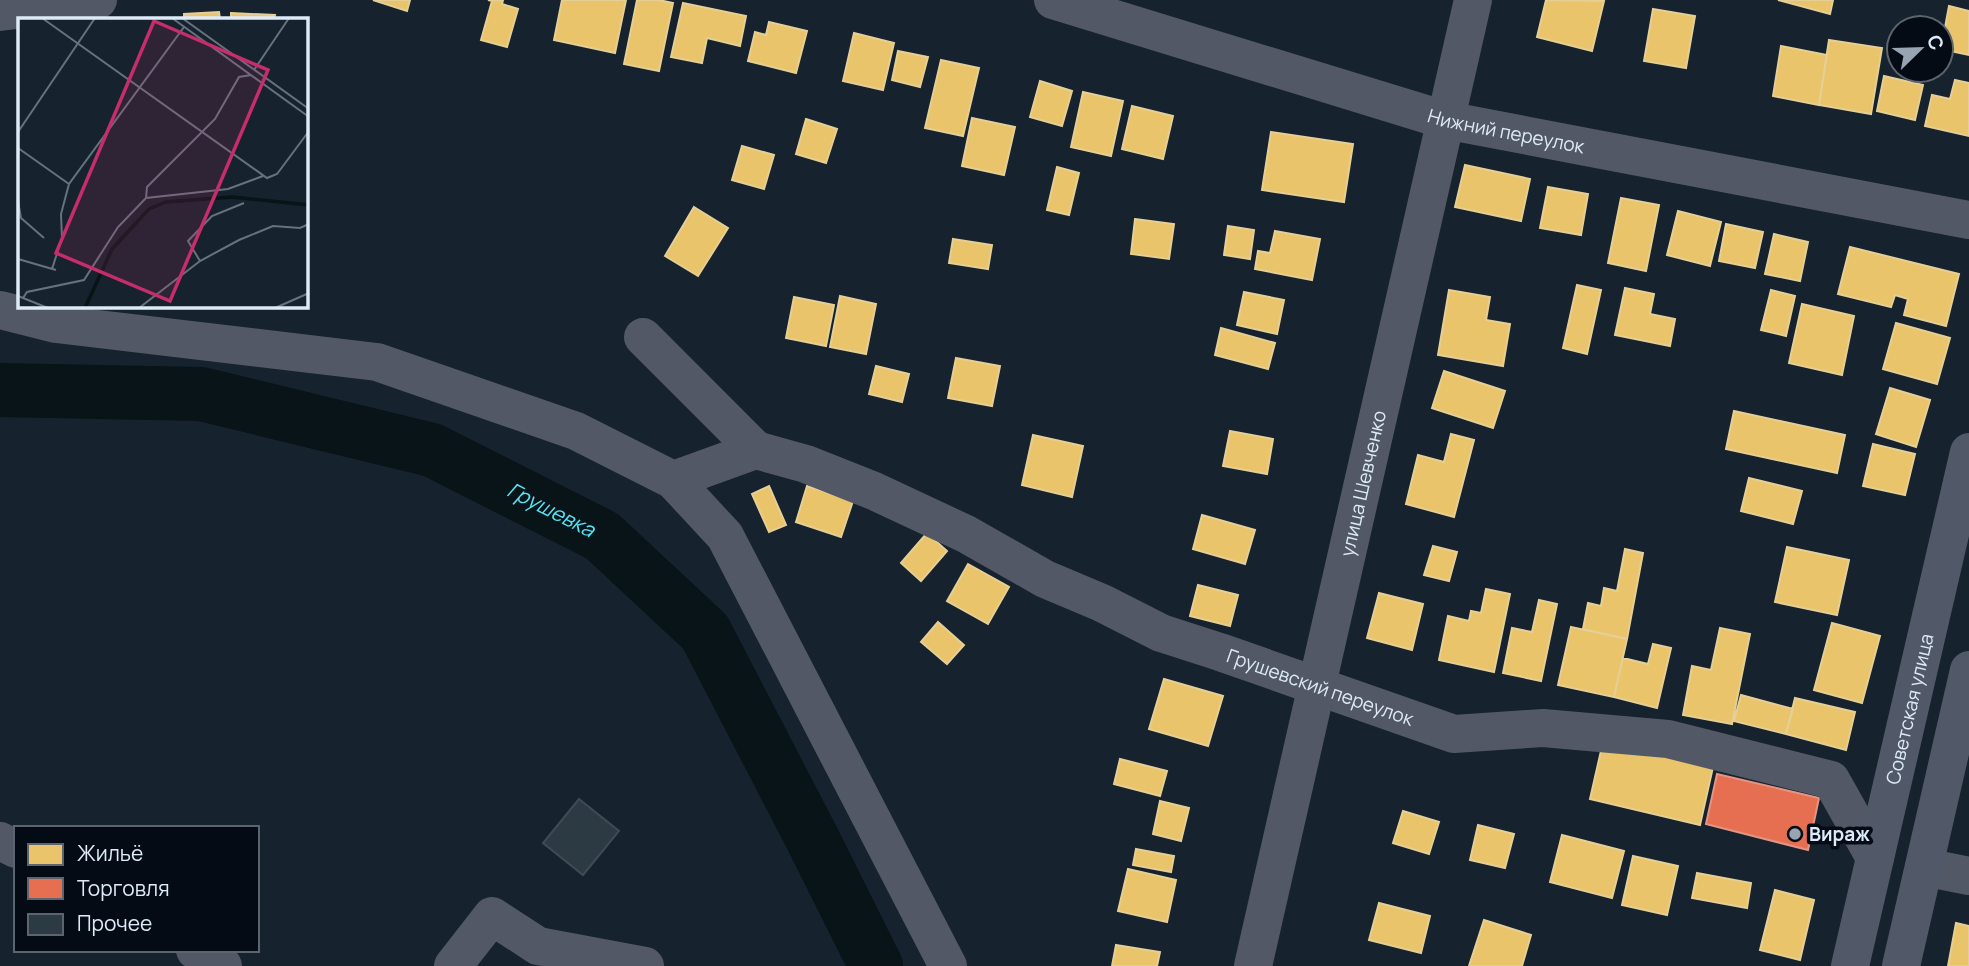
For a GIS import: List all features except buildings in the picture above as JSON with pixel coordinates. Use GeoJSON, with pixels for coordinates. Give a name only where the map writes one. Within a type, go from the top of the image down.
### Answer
{"type":"FeatureCollection","features":[{"type":"Feature","properties":{"kind":"main road","name":"Советская улица"},"geometry":{"type":"LineString","coordinates":[[1850,966],[1969,452]]}},
{"type":"Feature","properties":{"kind":"main road"},"geometry":{"type":"LineString","coordinates":[[1901,966],[1969,670]]}},
{"type":"Feature","properties":{"kind":"street"},"geometry":{"type":"LineString","coordinates":[[0,12],[98,0]]}},
{"type":"Feature","properties":{"kind":"street","name":"Нижний переулок"},"geometry":{"type":"LineString","coordinates":[[1053,0],[1446,120],[1969,220]]}},
{"type":"Feature","properties":{"kind":"street","name":"улица Шевченко"},"geometry":{"type":"LineString","coordinates":[[1253,966],[1473,0]]}},
{"type":"Feature","properties":{"kind":"street"},"geometry":{"type":"LineString","coordinates":[[0,310],[56,324],[377,362],[576,431],[673,480],[725,536],[948,966]]}},
{"type":"Feature","properties":{"kind":"street","name":"Грушевский переулок"},"geometry":{"type":"LineString","coordinates":[[643,337],[756,450],[806,464],[874,491],[966,534],[1045,579],[1102,603],[1161,634],[1454,734],[1543,728],[1668,739],[1831,780],[1875,858]]}},
{"type":"Feature","properties":{"kind":"street"},"geometry":{"type":"LineString","coordinates":[[673,480],[756,450]]}},
{"type":"Feature","properties":{"kind":"street"},"geometry":{"type":"LineString","coordinates":[[1924,867],[1969,876]]}},
{"type":"Feature","properties":{"kind":"street"},"geometry":{"type":"LineString","coordinates":[[453,966],[492,916],[538,946],[645,966]]}},
{"type":"Feature","properties":{"kind":"street"},"geometry":{"type":"LineString","coordinates":[[198,952],[223,966]]}},
{"type":"Feature","properties":{"kind":"waterway","name":"Грушевка"},"geometry":{"type":"LineString","coordinates":[[0,390],[201,394],[432,450],[602,536],[705,632],[876,966]]}},
{"type":"Feature","properties":{"kind":"place","name":"Вираж"},"geometry":{"type":"Point","coordinates":[1795,834]}}]}
